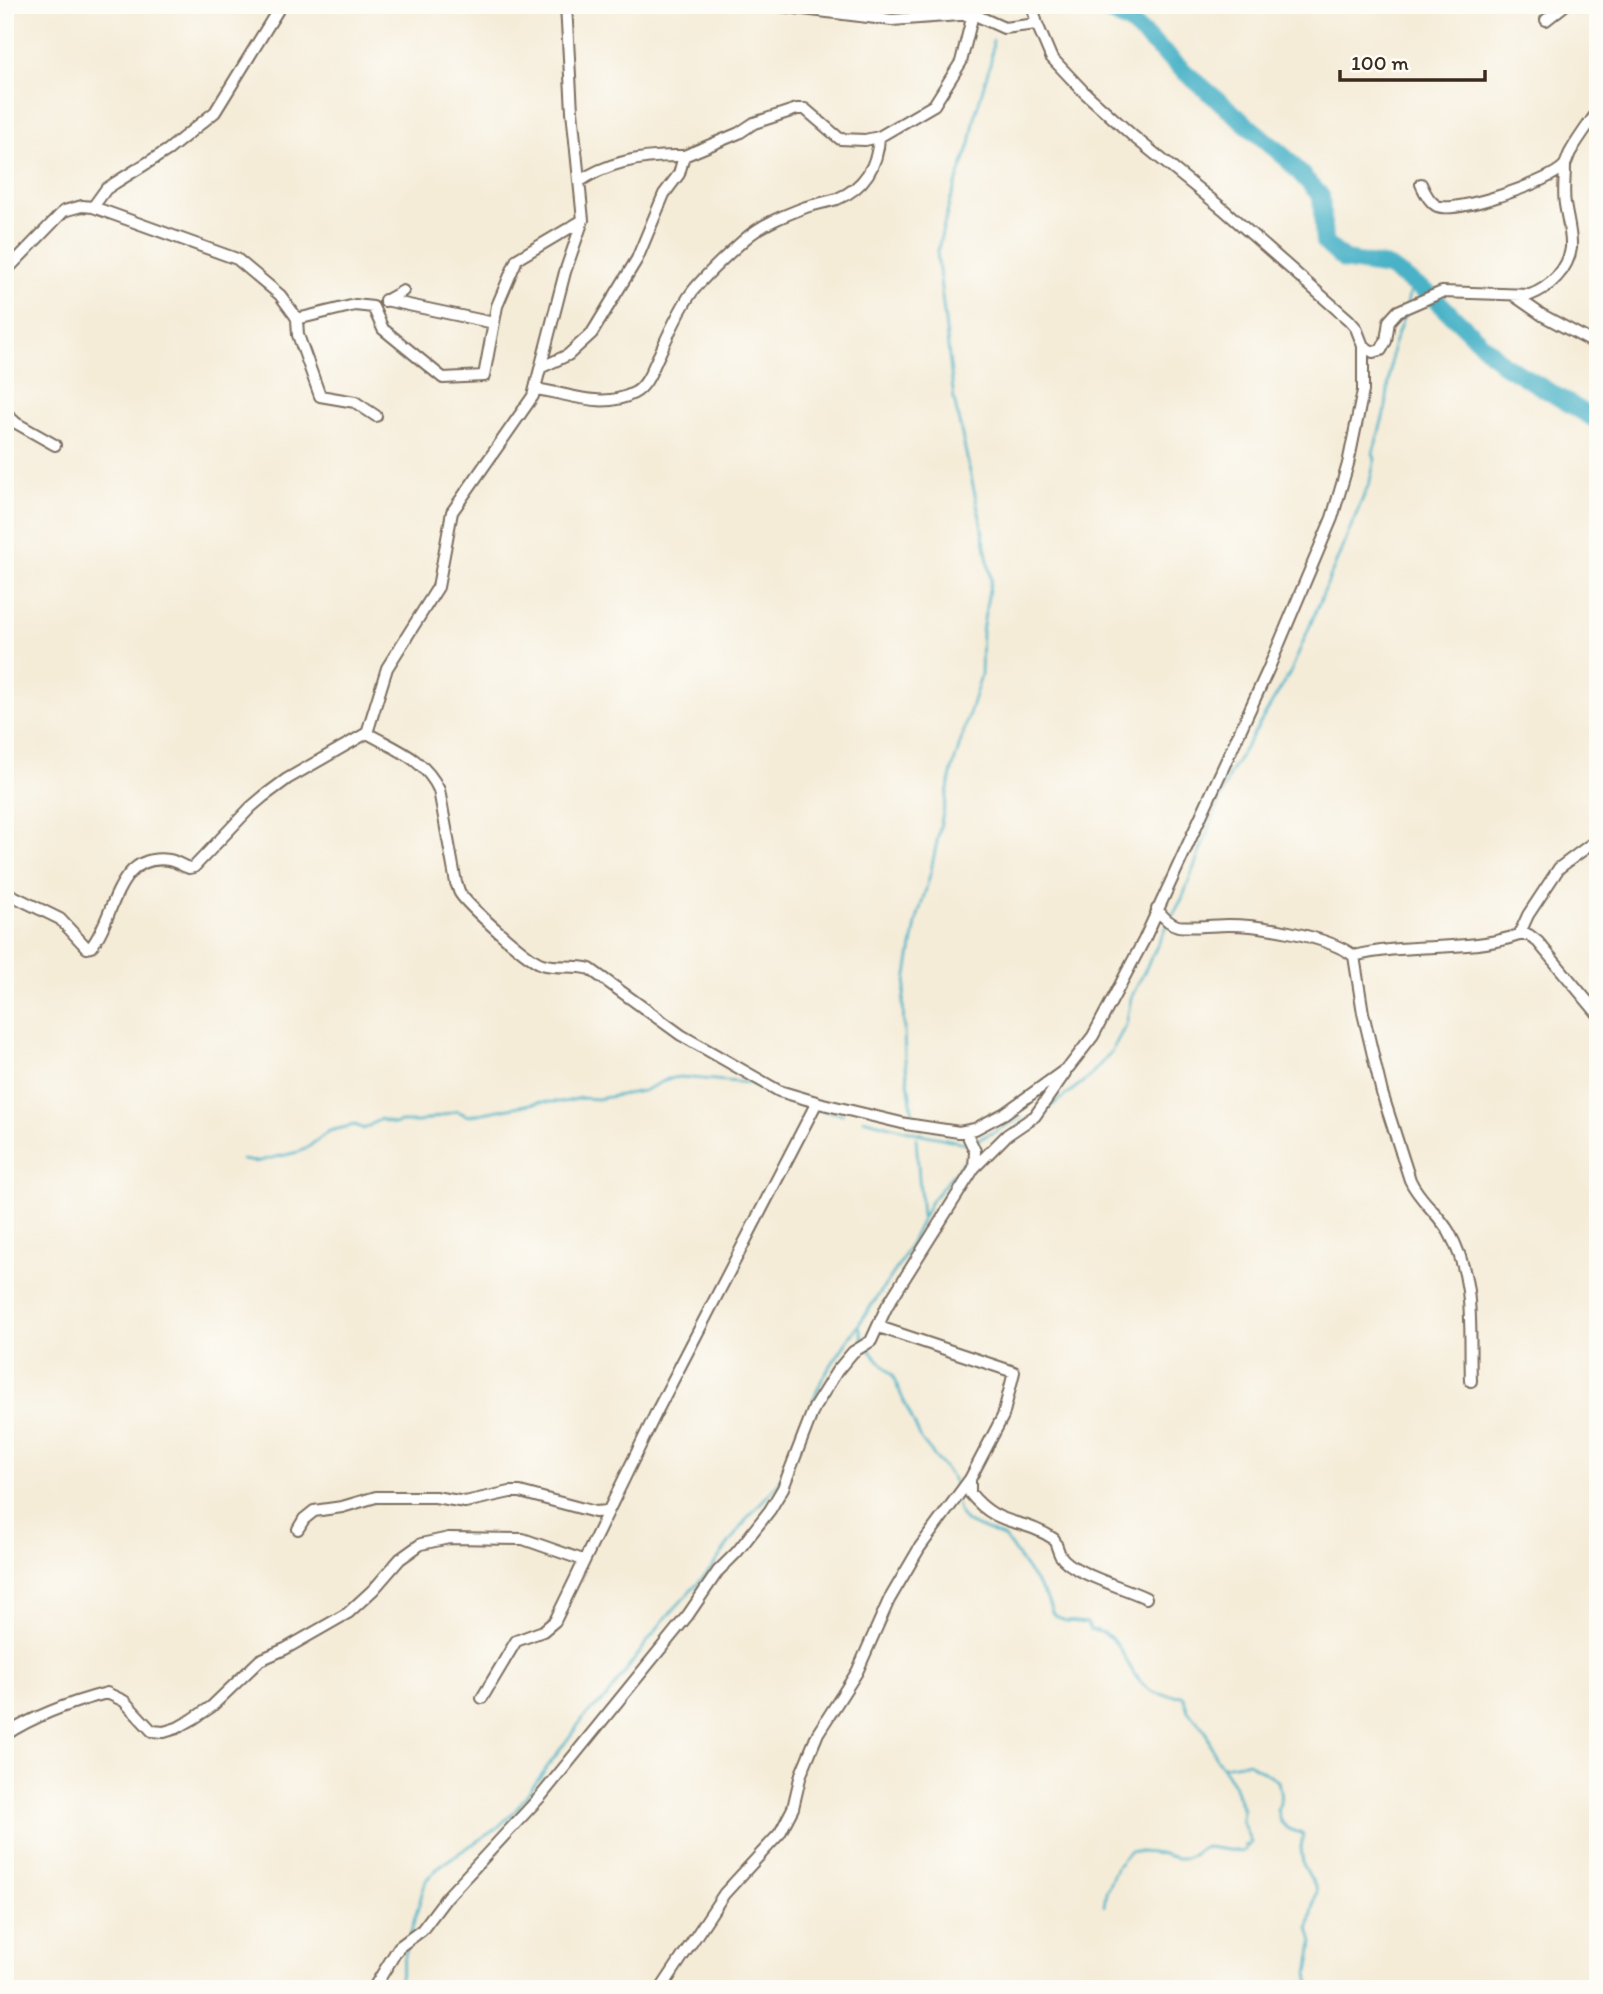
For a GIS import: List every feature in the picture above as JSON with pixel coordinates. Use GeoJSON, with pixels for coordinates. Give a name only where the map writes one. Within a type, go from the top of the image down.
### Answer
{"type":"FeatureCollection","features":[{"type":"Feature","properties":{"kind":"street"},"geometry":{"type":"LineString","coordinates":[[93,207],[106,190],[168,150],[215,112],[281,5]]}},
{"type":"Feature","properties":{"kind":"street"},"geometry":{"type":"LineString","coordinates":[[5,892],[61,919],[87,948],[91,947],[116,894],[134,868],[146,862],[162,860],[194,867],[264,796],[287,779],[367,733],[387,668],[438,587],[452,512],[533,396],[565,272],[583,220],[572,111],[566,5]]}},
{"type":"Feature","properties":{"kind":"street"},"geometry":{"type":"LineString","coordinates":[[771,5],[892,20],[973,14],[1004,28],[1037,24]]}},
{"type":"Feature","properties":{"kind":"street"},"geometry":{"type":"LineString","coordinates":[[373,1989],[399,1947],[422,1930],[447,1897],[541,1796],[688,1615],[718,1571],[762,1521],[783,1488],[814,1408],[846,1359],[871,1341],[887,1306],[974,1168],[1007,1135],[1035,1116],[1098,1028],[1131,967],[1268,670],[1342,488],[1363,391],[1363,346],[1356,328],[1223,209],[1084,92],[1051,57],[1032,5]]}},
{"type":"Feature","properties":{"kind":"street"},"geometry":{"type":"LineString","coordinates":[[1546,20],[1565,5]]}},
{"type":"Feature","properties":{"kind":"street"},"geometry":{"type":"LineString","coordinates":[[580,181],[599,169],[620,161],[684,156],[739,133],[754,123],[797,109],[805,109],[840,139],[865,140],[879,137],[934,105],[961,62],[973,14]]}},
{"type":"Feature","properties":{"kind":"street"},"geometry":{"type":"LineString","coordinates":[[1363,346],[1373,352],[1381,350],[1389,321],[1398,311],[1441,292],[1530,295],[1541,291],[1562,270],[1569,255],[1571,247],[1564,201],[1565,166],[1572,149],[1598,111]]}},
{"type":"Feature","properties":{"kind":"street"},"geometry":{"type":"LineString","coordinates":[[535,389],[579,399],[597,400],[614,399],[638,391],[650,374],[692,292],[747,237],[761,227],[809,206],[836,199],[859,186],[876,157],[879,137]]}},
{"type":"Feature","properties":{"kind":"street"},"geometry":{"type":"LineString","coordinates":[[542,367],[568,355],[592,333],[637,259],[664,194],[679,174],[684,156]]}},
{"type":"Feature","properties":{"kind":"street"},"geometry":{"type":"LineString","coordinates":[[1421,184],[1428,198],[1436,206],[1468,204],[1506,194],[1565,166]]}},
{"type":"Feature","properties":{"kind":"street"},"geometry":{"type":"LineString","coordinates":[[5,272],[64,211],[82,206],[93,207],[237,259],[280,295],[297,319],[298,335],[320,396],[355,402],[376,416]]}},
{"type":"Feature","properties":{"kind":"street"},"geometry":{"type":"LineString","coordinates":[[373,307],[383,329],[443,379],[484,376],[497,306],[517,259],[583,220]]}},
{"type":"Feature","properties":{"kind":"street"},"geometry":{"type":"LineString","coordinates":[[297,319],[355,305],[373,307],[403,291]]}},
{"type":"Feature","properties":{"kind":"street"},"geometry":{"type":"LineString","coordinates":[[1513,295],[1542,315],[1598,345]]}},
{"type":"Feature","properties":{"kind":"street"},"geometry":{"type":"LineString","coordinates":[[385,300],[494,323]]}},
{"type":"Feature","properties":{"kind":"street"},"geometry":{"type":"LineString","coordinates":[[5,413],[28,431],[55,445]]}},
{"type":"Feature","properties":{"kind":"street"},"geometry":{"type":"LineString","coordinates":[[367,733],[425,766],[433,777],[439,790],[460,893],[479,913],[536,962],[553,967],[582,966],[590,969],[653,1016],[727,1063],[779,1091],[906,1124],[965,1132],[1004,1113],[1069,1067]]}},
{"type":"Feature","properties":{"kind":"street"},"geometry":{"type":"LineString","coordinates":[[1518,934],[1559,868],[1598,839]]}},
{"type":"Feature","properties":{"kind":"street"},"geometry":{"type":"LineString","coordinates":[[1157,909],[1162,916],[1178,926],[1265,927],[1336,946],[1354,956],[1399,948],[1486,942],[1518,934],[1529,936],[1538,942],[1598,1014]]}},
{"type":"Feature","properties":{"kind":"street"},"geometry":{"type":"LineString","coordinates":[[1354,956],[1363,1013],[1382,1093],[1410,1180],[1415,1191],[1447,1229],[1455,1243],[1468,1283],[1471,1381]]}},
{"type":"Feature","properties":{"kind":"street"},"geometry":{"type":"LineString","coordinates":[[482,1698],[516,1640],[543,1631],[555,1620],[608,1510],[817,1102]]}},
{"type":"Feature","properties":{"kind":"street"},"geometry":{"type":"LineString","coordinates":[[965,1132],[975,1151],[974,1168]]}},
{"type":"Feature","properties":{"kind":"street"},"geometry":{"type":"LineString","coordinates":[[661,1989],[719,1901],[780,1833],[793,1808],[801,1774],[818,1733],[858,1672],[899,1581],[920,1547],[970,1479],[1003,1416],[1014,1372],[882,1328],[880,1323]]}},
{"type":"Feature","properties":{"kind":"street"},"geometry":{"type":"LineString","coordinates":[[970,1479],[970,1493],[988,1512],[1046,1533],[1054,1539],[1061,1556],[1076,1569],[1146,1598]]}},
{"type":"Feature","properties":{"kind":"street"},"geometry":{"type":"LineString","coordinates":[[298,1529],[308,1515],[322,1508],[342,1507],[376,1497],[392,1496],[435,1497],[465,1502],[520,1492],[595,1512],[608,1510]]}},
{"type":"Feature","properties":{"kind":"street"},"geometry":{"type":"LineString","coordinates":[[5,1735],[81,1700],[107,1693],[124,1700],[152,1731],[164,1732],[177,1728],[211,1707],[260,1660],[348,1613],[406,1553],[435,1539],[523,1539],[583,1560]]}},
{"type":"Feature","properties":{"kind":"water"},"geometry":{"type":"Polygon","coordinates":[[[869,5],[987,5],[987,7],[915,10],[869,5]]]}},
{"type":"Feature","properties":{"kind":"waterway"},"geometry":{"type":"LineString","coordinates":[[1096,5],[1131,23],[1286,158],[1321,196],[1324,242],[1344,260],[1388,267],[1432,296],[1503,364],[1598,421]]}},
{"type":"Feature","properties":{"kind":"waterway"},"geometry":{"type":"LineString","coordinates":[[913,1116],[905,1060],[903,1003],[907,975],[916,923],[930,875],[952,770],[981,675],[982,631],[991,578],[954,399],[937,253],[950,201],[970,144],[991,61],[993,40]]}},
{"type":"Feature","properties":{"kind":"waterway"},"geometry":{"type":"LineString","coordinates":[[1407,303],[1412,283]]}},
{"type":"Feature","properties":{"kind":"waterway"},"geometry":{"type":"LineString","coordinates":[[1171,918],[1182,899],[1229,775],[1291,671],[1370,481],[1375,459],[1373,453],[1386,407],[1393,346],[1405,313]]}},
{"type":"Feature","properties":{"kind":"waterway"},"geometry":{"type":"LineString","coordinates":[[1041,1114],[1088,1078],[1111,1052],[1126,1025],[1131,998],[1168,924]]}},
{"type":"Feature","properties":{"kind":"waterway"},"geometry":{"type":"LineString","coordinates":[[242,1160],[255,1162],[298,1152],[329,1131],[355,1125],[364,1129],[380,1119],[394,1124],[419,1122],[457,1111],[468,1116],[540,1102],[597,1099],[643,1091],[668,1079],[680,1077],[749,1083],[770,1095],[809,1106]]}},
{"type":"Feature","properties":{"kind":"waterway"},"geometry":{"type":"LineString","coordinates":[[819,1110],[843,1114]]}},
{"type":"Feature","properties":{"kind":"waterway"},"geometry":{"type":"LineString","coordinates":[[975,1141],[1023,1118]]}},
{"type":"Feature","properties":{"kind":"waterway"},"geometry":{"type":"LineString","coordinates":[[863,1119],[965,1143]]}},
{"type":"Feature","properties":{"kind":"waterway"},"geometry":{"type":"LineString","coordinates":[[916,1138],[922,1217]]}},
{"type":"Feature","properties":{"kind":"waterway"},"geometry":{"type":"LineString","coordinates":[[813,1400],[823,1377],[901,1262],[931,1201],[964,1161],[970,1158]]}},
{"type":"Feature","properties":{"kind":"waterway"},"geometry":{"type":"LineString","coordinates":[[859,1326],[864,1343]]}},
{"type":"Feature","properties":{"kind":"waterway"},"geometry":{"type":"LineString","coordinates":[[868,1348],[892,1375],[922,1441],[953,1479],[956,1493]]}},
{"type":"Feature","properties":{"kind":"waterway"},"geometry":{"type":"LineString","coordinates":[[410,1935],[426,1880],[441,1865],[497,1828],[515,1811],[584,1717],[606,1698],[662,1622],[710,1570],[749,1516],[777,1485],[784,1471]]}},
{"type":"Feature","properties":{"kind":"waterway"},"geometry":{"type":"LineString","coordinates":[[957,1503],[965,1521],[1005,1538],[1046,1597],[1053,1614],[1065,1621],[1087,1623],[1090,1630],[1102,1632],[1111,1638],[1134,1674],[1150,1690],[1183,1696],[1188,1711],[1205,1730],[1215,1756],[1234,1784],[1243,1810],[1242,1821],[1251,1842],[1248,1846],[1245,1845],[1245,1850],[1241,1852],[1207,1847],[1185,1858],[1130,1851],[1117,1866],[1106,1892],[1104,1906]]}},
{"type":"Feature","properties":{"kind":"waterway"},"geometry":{"type":"LineString","coordinates":[[1222,1766],[1248,1762],[1278,1781],[1280,1800],[1277,1810],[1280,1821],[1288,1829],[1303,1834],[1303,1864],[1317,1890],[1309,1928],[1313,1942],[1308,1974],[1311,1989]]}},
{"type":"Feature","properties":{"kind":"waterway"},"geometry":{"type":"LineString","coordinates":[[397,1989],[408,1944]]}}]}
